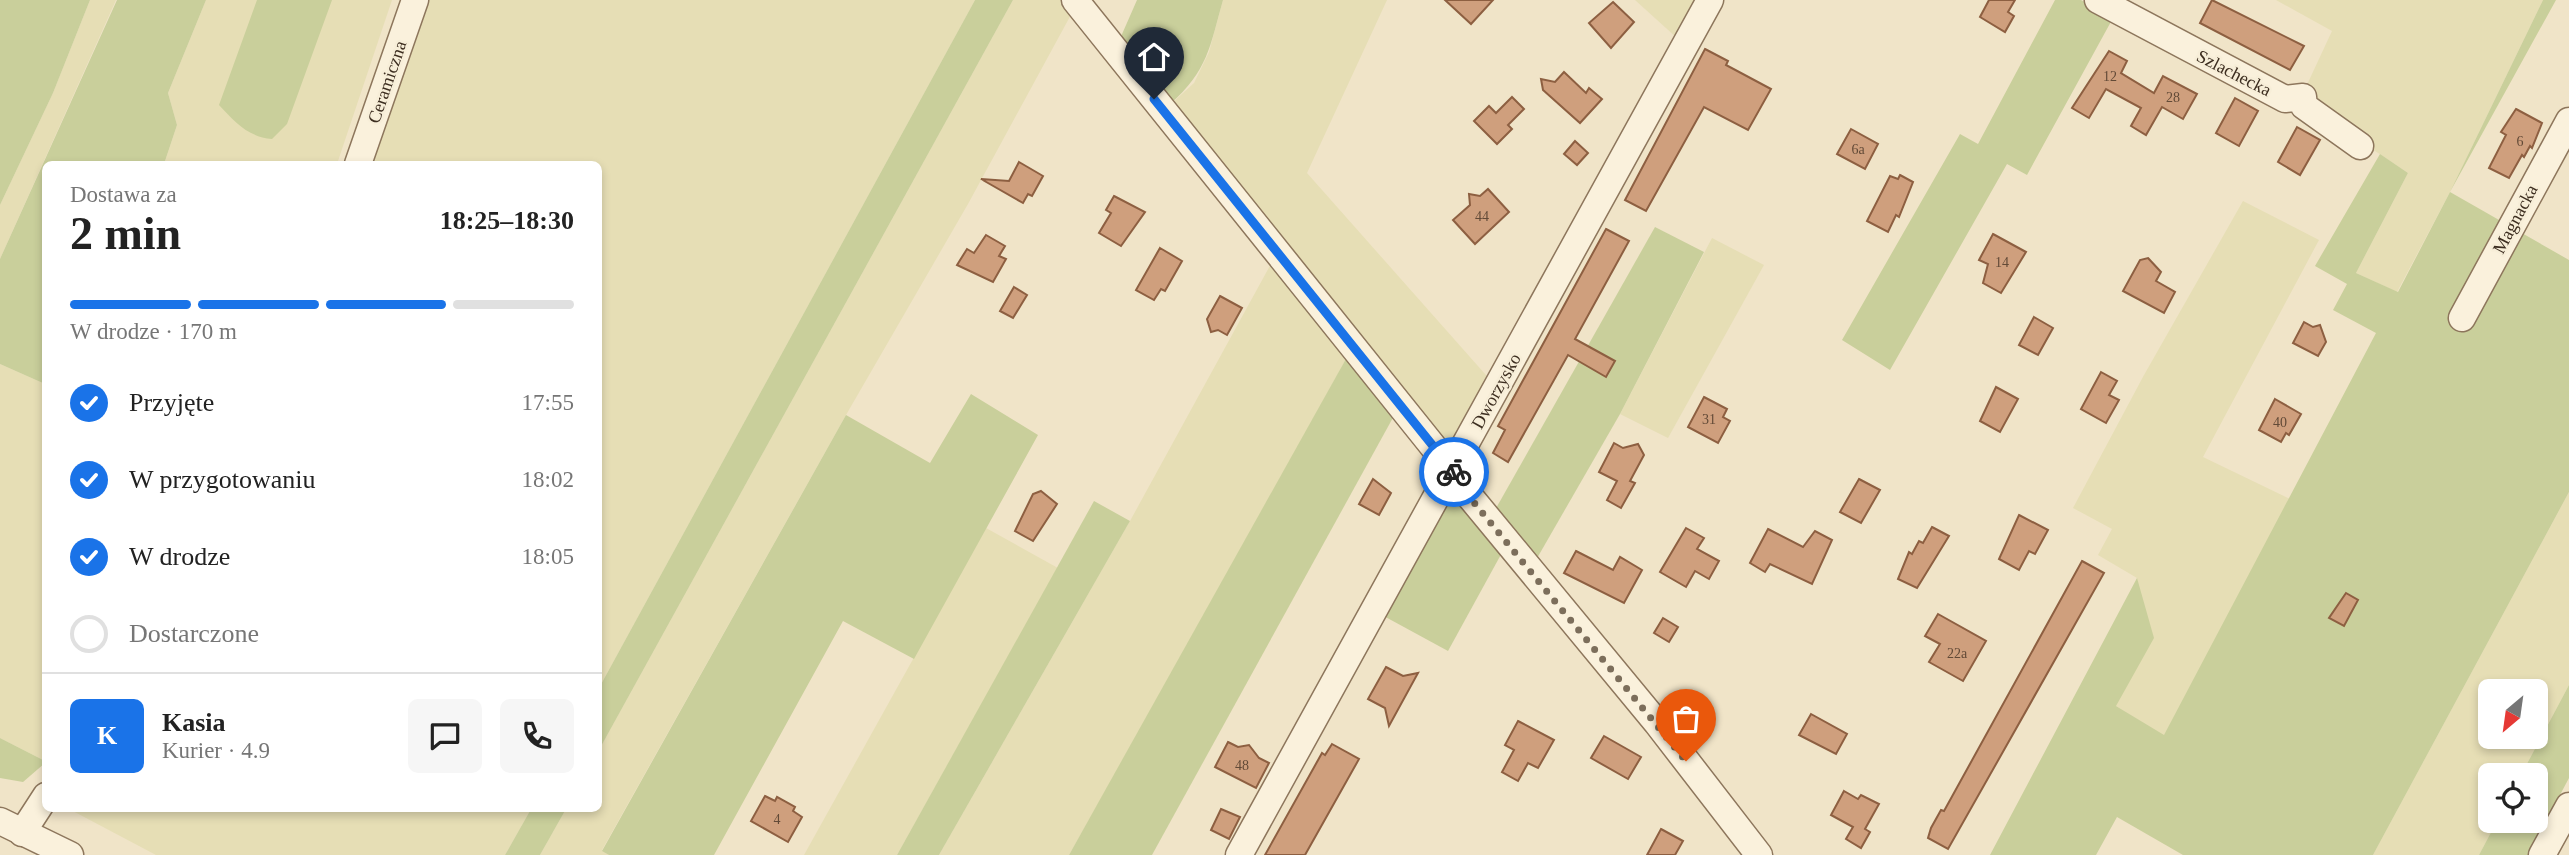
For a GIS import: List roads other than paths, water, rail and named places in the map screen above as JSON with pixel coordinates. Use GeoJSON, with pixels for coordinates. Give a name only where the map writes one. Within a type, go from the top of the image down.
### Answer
{"type":"FeatureCollection","features":[{"type":"Feature","properties":{"kind":"street","name":"Ceramiczna"},"geometry":{"type":"LineString","coordinates":[[359,161],[415,0]]}},
{"type":"Feature","properties":{"kind":"street"},"geometry":{"type":"LineString","coordinates":[[1075,0],[1452,470],[1467,494],[1657,723],[1759,855]]}},
{"type":"Feature","properties":{"kind":"street","name":"Dworzysko"},"geometry":{"type":"LineString","coordinates":[[1239,855],[1710,0]]}},
{"type":"Feature","properties":{"kind":"street","name":"Szlachecka"},"geometry":{"type":"LineString","coordinates":[[2098,0],[2285,99],[2303,97],[2304,106],[2360,146]]}},
{"type":"Feature","properties":{"kind":"street","name":"Magnacka"},"geometry":{"type":"LineString","coordinates":[[2462,318],[2569,121]]}},
{"type":"Feature","properties":{"kind":"street"},"geometry":{"type":"LineString","coordinates":[[42,800],[11,827],[70,855]]}},
{"type":"Feature","properties":{"kind":"street"},"geometry":{"type":"LineString","coordinates":[[2542,855],[2569,806]]}}]}
